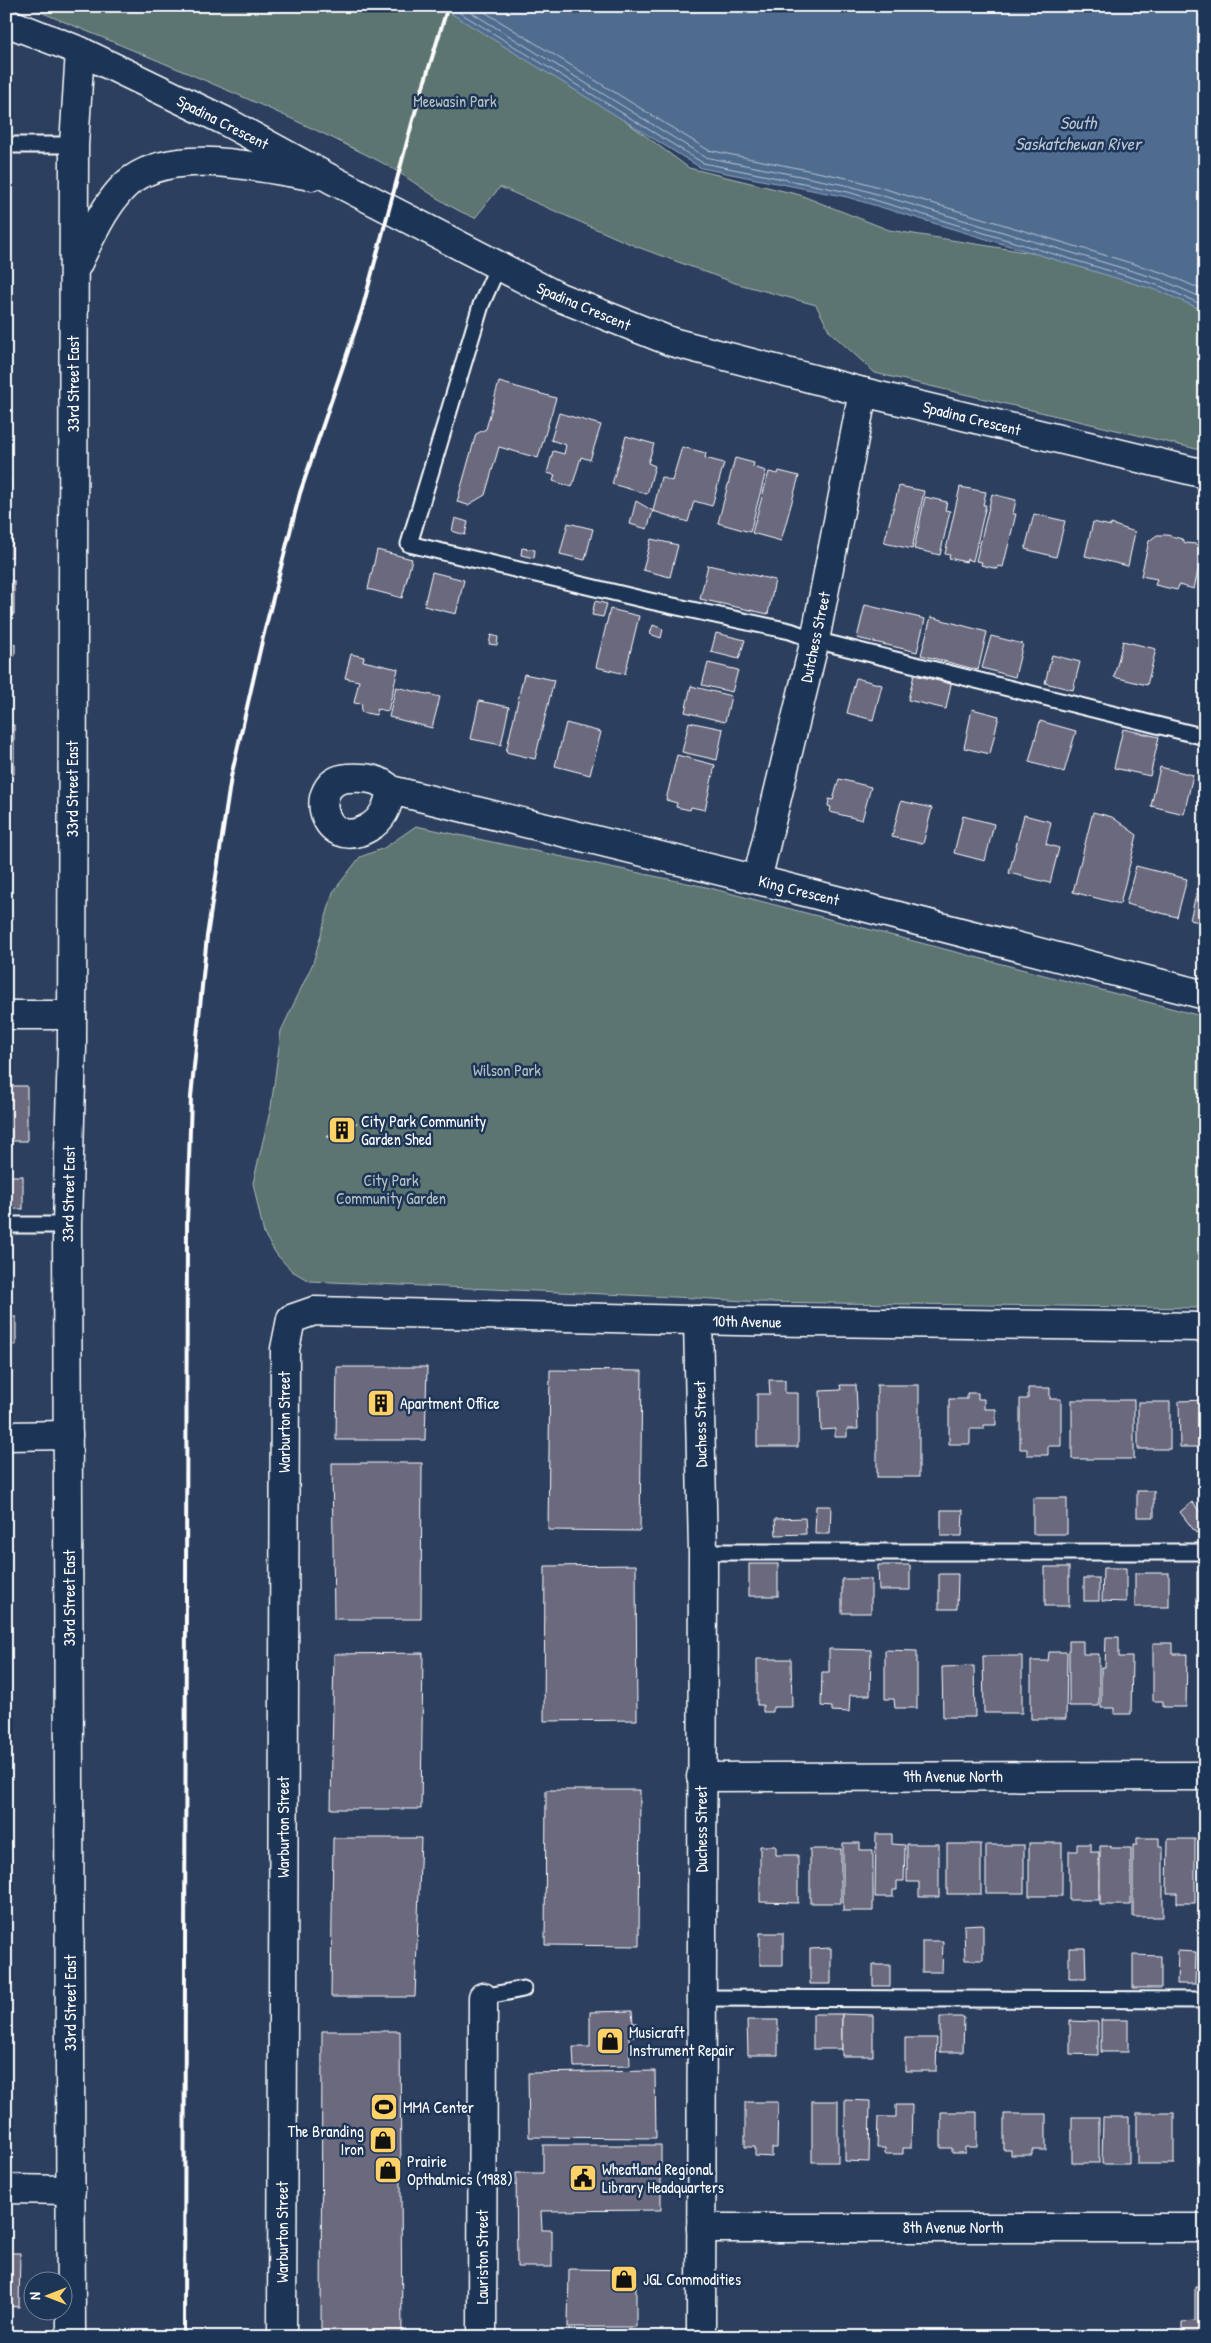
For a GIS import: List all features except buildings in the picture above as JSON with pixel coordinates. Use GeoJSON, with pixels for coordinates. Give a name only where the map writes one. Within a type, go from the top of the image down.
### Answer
{"type":"FeatureCollection","features":[{"type":"Feature","properties":{"kind":"street","name":"Spadina Crescent"},"geometry":{"type":"LineString","coordinates":[[6,22],[80,50],[233,126],[331,180],[559,298],[672,342],[863,392],[1205,474]]}},
{"type":"Feature","properties":{"kind":"street","name":"33rd Street East"},"geometry":{"type":"LineString","coordinates":[[71,2337],[67,1225],[72,1015],[74,145],[80,50]]}},
{"type":"Feature","properties":{"kind":"street"},"geometry":{"type":"LineString","coordinates":[[73,273],[97,223],[131,180],[150,169],[180,163],[236,164],[331,180]]}},
{"type":"Feature","properties":{"kind":"street","name":"Dutchess Street"},"geometry":{"type":"LineString","coordinates":[[757,880],[815,640],[863,392]]}},
{"type":"Feature","properties":{"kind":"street","name":"King Crescent"},"geometry":{"type":"LineString","coordinates":[[391,790],[757,880],[1205,996]]}},
{"type":"Feature","properties":{"kind":"street"},"geometry":{"type":"LineString","coordinates":[[6,1015],[72,1015]]}},
{"type":"Feature","properties":{"kind":"street","name":"10th Avenue"},"geometry":{"type":"LineString","coordinates":[[291,1319],[314,1311],[698,1320],[1205,1327]]}},
{"type":"Feature","properties":{"kind":"street","name":"Warburton Street"},"geometry":{"type":"LineString","coordinates":[[282,2337],[285,1349],[291,1319]]}},
{"type":"Feature","properties":{"kind":"street","name":"Duchess Street"},"geometry":{"type":"LineString","coordinates":[[698,1320],[703,1552],[700,1998],[701,2337]]}},
{"type":"Feature","properties":{"kind":"street"},"geometry":{"type":"LineString","coordinates":[[6,1436],[68,1435]]}},
{"type":"Feature","properties":{"kind":"street","name":"9th Avenue North"},"geometry":{"type":"LineString","coordinates":[[701,1777],[1205,1776]]}},
{"type":"Feature","properties":{"kind":"street","name":"Lauriston Street"},"geometry":{"type":"LineString","coordinates":[[482,2337],[483,1997]]}},
{"type":"Feature","properties":{"kind":"street"},"geometry":{"type":"LineString","coordinates":[[6,2190],[71,2190]]}},
{"type":"Feature","properties":{"kind":"street","name":"8th Avenue North"},"geometry":{"type":"LineString","coordinates":[[701,2228],[1205,2228]]}},
{"type":"Feature","properties":{"kind":"lane"},"geometry":{"type":"LineString","coordinates":[[6,145],[74,145]]}},
{"type":"Feature","properties":{"kind":"lane"},"geometry":{"type":"LineString","coordinates":[[498,266],[481,305],[409,544],[650,601],[790,631],[815,640],[1205,737]]}},
{"type":"Feature","properties":{"kind":"lane"},"geometry":{"type":"LineString","coordinates":[[6,1225],[67,1225]]}},
{"type":"Feature","properties":{"kind":"lane"},"geometry":{"type":"LineString","coordinates":[[703,1552],[1205,1552]]}},
{"type":"Feature","properties":{"kind":"lane"},"geometry":{"type":"LineString","coordinates":[[483,1997],[523,1989]]}},
{"type":"Feature","properties":{"kind":"lane"},"geometry":{"type":"LineString","coordinates":[[700,1998],[1205,2000]]}},
{"type":"Feature","properties":{"kind":"green space","name":"Meewasin Park"},"geometry":{"type":"Polygon","coordinates":[[[26,6],[470,6],[689,168],[800,195],[889,230],[1038,254],[1205,303],[1205,451],[875,373],[830,332],[816,305],[735,283],[635,246],[500,187],[475,218],[449,205],[377,160],[291,118],[26,6]]]}},
{"type":"Feature","properties":{"kind":"green space","name":"Wilson Park"},"geometry":{"type":"Polygon","coordinates":[[[416,826],[706,887],[1205,1017],[1205,1308],[760,1302],[309,1281],[292,1271],[277,1255],[264,1234],[253,1183],[271,1107],[281,1031],[313,963],[333,892],[360,857],[384,848],[416,826]]]}},
{"type":"Feature","properties":{"kind":"water","name":"South Saskatchewan River"},"geometry":{"type":"Polygon","coordinates":[[[439,6],[1205,6],[1205,311],[1159,291],[847,197],[701,168],[439,6]]]}},
{"type":"Feature","properties":{"kind":"railway"},"geometry":{"type":"LineString","coordinates":[[184,2337],[187,1223],[191,1097],[207,936],[231,777],[263,637],[300,493],[362,310],[414,116],[448,6]]}},
{"type":"Feature","properties":{"kind":"place","name":"City Park Community Garden Shed"},"geometry":{"type":"Point","coordinates":[342,1130]}},
{"type":"Feature","properties":{"kind":"place","name":"Apartment Office"},"geometry":{"type":"Point","coordinates":[381,1403]}},
{"type":"Feature","properties":{"kind":"place","name":"Musicraft Instrument Repair"},"geometry":{"type":"Point","coordinates":[610,2041]}},
{"type":"Feature","properties":{"kind":"place","name":"MMA Center"},"geometry":{"type":"Point","coordinates":[384,2107]}},
{"type":"Feature","properties":{"kind":"place","name":"The Branding Iron"},"geometry":{"type":"Point","coordinates":[383,2140]}},
{"type":"Feature","properties":{"kind":"place","name":"Prairie Opthalmics (1988)"},"geometry":{"type":"Point","coordinates":[388,2170]}},
{"type":"Feature","properties":{"kind":"place","name":"Wheatland Regional Library Headquarters"},"geometry":{"type":"Point","coordinates":[583,2178]}},
{"type":"Feature","properties":{"kind":"place","name":"JGL Commodities"},"geometry":{"type":"Point","coordinates":[624,2279]}},
{"type":"Feature","properties":{"kind":"park label","name":"City Park Community Garden"},"geometry":{"type":"Point","coordinates":[391,1189]}}]}
